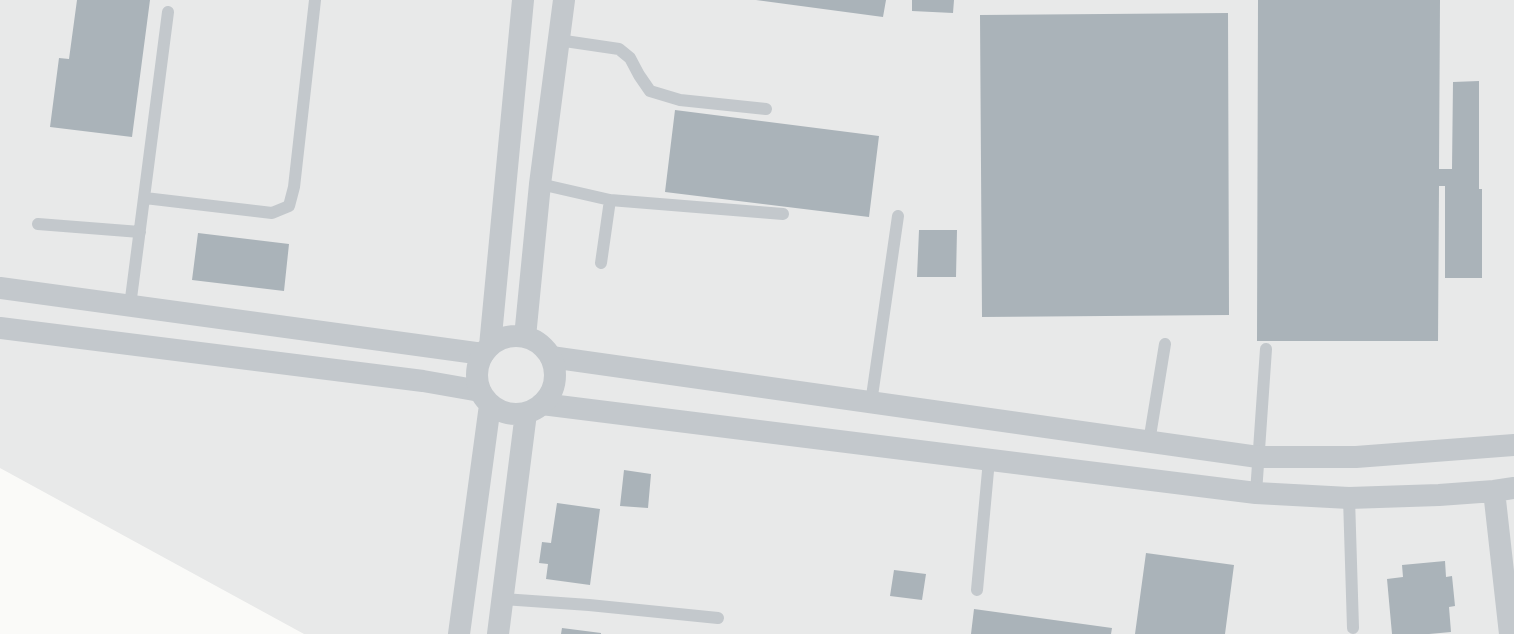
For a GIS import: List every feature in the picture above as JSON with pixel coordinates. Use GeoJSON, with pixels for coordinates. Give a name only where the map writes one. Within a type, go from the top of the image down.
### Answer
{"type":"FeatureCollection","features":[{"type":"Feature","properties":{"kind":"street"},"geometry":{"type":"LineString","coordinates":[[487,350],[523,0]]}},
{"type":"Feature","properties":{"kind":"street"},"geometry":{"type":"LineString","coordinates":[[525,337],[540,184],[564,0]]}},
{"type":"Feature","properties":{"kind":"street"},"geometry":{"type":"LineString","coordinates":[[0,288],[130,306],[487,350]]}},
{"type":"Feature","properties":{"kind":"street"},"geometry":{"type":"LineString","coordinates":[[0,328],[423,381],[485,398],[501,412],[513,415],[534,409],[988,460],[1256,493],[1349,498],[1439,495],[1504,490],[1511,608],[1510,634]]}},
{"type":"Feature","properties":{"kind":"street"},"geometry":{"type":"LineString","coordinates":[[459,634],[485,398],[477,378],[478,365],[487,350],[498,340],[508,337],[525,337],[544,347],[551,357],[555,369],[554,382],[550,395],[534,409],[498,634]]}},
{"type":"Feature","properties":{"kind":"street"},"geometry":{"type":"LineString","coordinates":[[551,357],[1258,457],[1356,458],[1514,445]]}},
{"type":"Feature","properties":{"kind":"lane"},"geometry":{"type":"LineString","coordinates":[[144,198],[272,213],[289,206],[294,187],[315,0]]}},
{"type":"Feature","properties":{"kind":"lane"},"geometry":{"type":"LineString","coordinates":[[130,306],[168,12]]}},
{"type":"Feature","properties":{"kind":"lane"},"geometry":{"type":"LineString","coordinates":[[558,40],[619,49],[630,58],[650,91],[680,100],[766,109]]}},
{"type":"Feature","properties":{"kind":"lane"},"geometry":{"type":"LineString","coordinates":[[540,184],[610,200],[783,214]]}},
{"type":"Feature","properties":{"kind":"lane"},"geometry":{"type":"LineString","coordinates":[[600,263],[610,200]]}},
{"type":"Feature","properties":{"kind":"lane"},"geometry":{"type":"LineString","coordinates":[[871,403],[898,216]]}},
{"type":"Feature","properties":{"kind":"lane"},"geometry":{"type":"LineString","coordinates":[[38,224],[140,232]]}},
{"type":"Feature","properties":{"kind":"lane"},"geometry":{"type":"LineString","coordinates":[[1149,442],[1165,344]]}},
{"type":"Feature","properties":{"kind":"lane"},"geometry":{"type":"LineString","coordinates":[[1256,493],[1266,349]]}},
{"type":"Feature","properties":{"kind":"lane"},"geometry":{"type":"LineString","coordinates":[[977,590],[988,460]]}},
{"type":"Feature","properties":{"kind":"lane"},"geometry":{"type":"LineString","coordinates":[[1349,498],[1353,628]]}},
{"type":"Feature","properties":{"kind":"lane"},"geometry":{"type":"LineString","coordinates":[[503,599],[589,605],[718,618]]}},
{"type":"Feature","properties":{"kind":"shaded area"},"geometry":{"type":"Polygon","coordinates":[[[0,0],[1514,0],[1514,634],[304,634],[0,468],[0,0]]]}},
{"type":"Feature","properties":{"kind":"building"},"geometry":{"type":"Polygon","coordinates":[[[77,0],[150,0],[132,137],[50,127],[59,58],[69,59],[77,0]]]}},
{"type":"Feature","properties":{"kind":"building"},"geometry":{"type":"Polygon","coordinates":[[[756,0],[886,0],[883,17],[756,0]]]}},
{"type":"Feature","properties":{"kind":"building"},"geometry":{"type":"Polygon","coordinates":[[[912,0],[954,0],[953,13],[912,11],[912,0]]]}},
{"type":"Feature","properties":{"kind":"building"},"geometry":{"type":"Polygon","coordinates":[[[1258,0],[1440,0],[1439,169],[1452,169],[1453,82],[1479,81],[1479,189],[1482,189],[1482,278],[1445,278],[1445,186],[1439,186],[1438,341],[1257,341],[1258,0]]]}},
{"type":"Feature","properties":{"kind":"building"},"geometry":{"type":"Polygon","coordinates":[[[1228,13],[1229,315],[982,317],[980,15],[1228,13]]]}},
{"type":"Feature","properties":{"kind":"building"},"geometry":{"type":"Polygon","coordinates":[[[675,110],[879,136],[869,217],[665,192],[675,110]]]}},
{"type":"Feature","properties":{"kind":"building"},"geometry":{"type":"Polygon","coordinates":[[[919,230],[957,230],[956,277],[917,277],[919,230]]]}},
{"type":"Feature","properties":{"kind":"building"},"geometry":{"type":"Polygon","coordinates":[[[198,233],[289,244],[284,291],[192,280],[198,233]]]}},
{"type":"Feature","properties":{"kind":"building"},"geometry":{"type":"Polygon","coordinates":[[[624,470],[651,474],[648,508],[620,506],[624,470]]]}},
{"type":"Feature","properties":{"kind":"building"},"geometry":{"type":"Polygon","coordinates":[[[557,503],[600,509],[590,585],[546,579],[548,564],[539,563],[542,542],[551,543],[557,503]]]}},
{"type":"Feature","properties":{"kind":"building"},"geometry":{"type":"Polygon","coordinates":[[[1146,553],[1234,565],[1225,634],[1135,634],[1146,553]]]}},
{"type":"Feature","properties":{"kind":"building"},"geometry":{"type":"Polygon","coordinates":[[[1445,561],[1446,577],[1452,576],[1455,606],[1449,607],[1451,632],[1429,634],[1392,634],[1387,579],[1403,577],[1402,565],[1445,561]]]}},
{"type":"Feature","properties":{"kind":"building"},"geometry":{"type":"Polygon","coordinates":[[[894,570],[926,574],[922,600],[890,596],[894,570]]]}},
{"type":"Feature","properties":{"kind":"building"},"geometry":{"type":"Polygon","coordinates":[[[974,609],[1112,628],[1111,634],[971,634],[974,609]]]}},
{"type":"Feature","properties":{"kind":"building"},"geometry":{"type":"Polygon","coordinates":[[[562,628],[601,633],[601,634],[561,634],[562,628]]]}}]}
